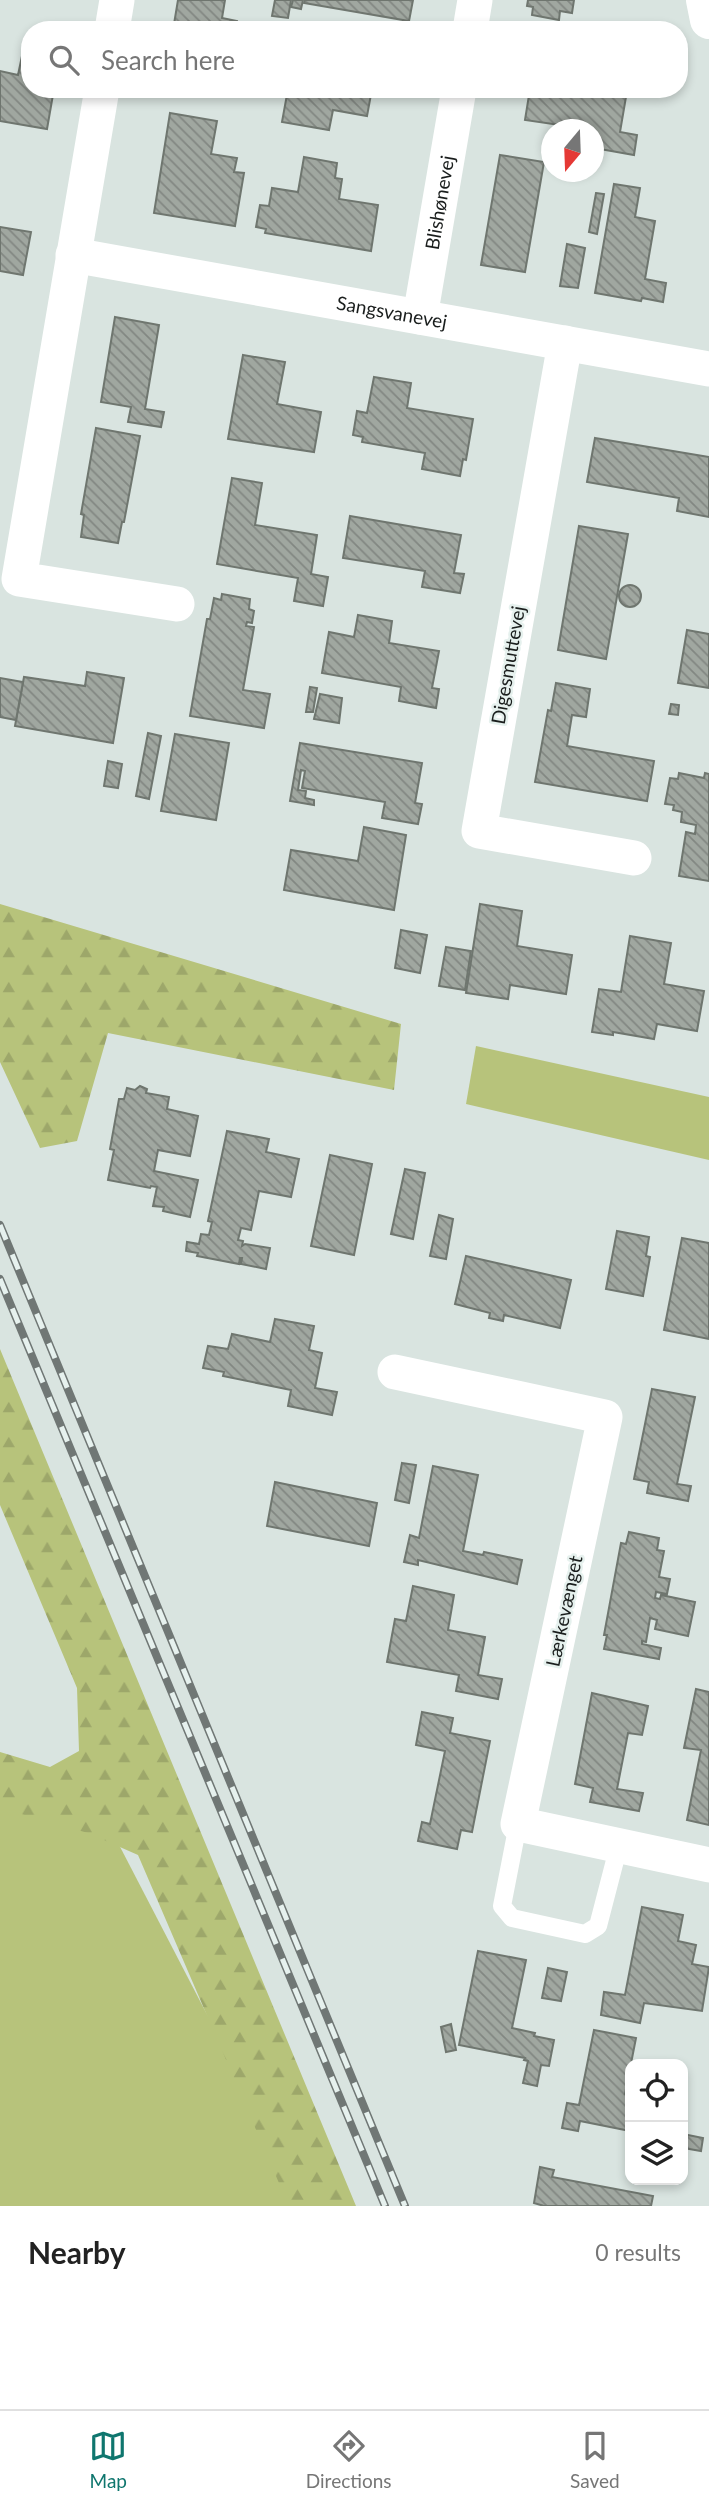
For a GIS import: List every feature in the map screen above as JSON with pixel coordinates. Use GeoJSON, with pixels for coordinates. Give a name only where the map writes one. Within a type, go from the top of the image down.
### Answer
{"type":"FeatureCollection","features":[{"type":"Feature","properties":{"kind":"street"},"geometry":{"type":"LineString","coordinates":[[114,21],[117,0]]}},
{"type":"Feature","properties":{"kind":"street"},"geometry":{"type":"LineString","coordinates":[[472,21],[475,0]]}},
{"type":"Feature","properties":{"kind":"street"},"geometry":{"type":"LineString","coordinates":[[705,0],[709,20]]}},
{"type":"Feature","properties":{"kind":"street"},"geometry":{"type":"LineString","coordinates":[[100,98],[19,579],[177,604]]}},
{"type":"Feature","properties":{"kind":"street","name":"Blishønevej"},"geometry":{"type":"LineString","coordinates":[[420,317],[457,98]]}},
{"type":"Feature","properties":{"kind":"street","name":"Sangsvanevej"},"geometry":{"type":"LineString","coordinates":[[73,255],[709,369]]}},
{"type":"Feature","properties":{"kind":"street","name":"Digesmuttevej"},"geometry":{"type":"LineString","coordinates":[[565,343],[479,831],[634,858]]}},
{"type":"Feature","properties":{"kind":"street","name":"Lærkevænget"},"geometry":{"type":"LineString","coordinates":[[395,1372],[605,1417],[518,1824]]}},
{"type":"Feature","properties":{"kind":"street"},"geometry":{"type":"LineString","coordinates":[[518,1824],[709,1865]]}},
{"type":"Feature","properties":{"kind":"lane"},"geometry":{"type":"LineString","coordinates":[[518,1824],[502,1906],[512,1918],[585,1934],[598,1926],[619,1845]]}},
{"type":"Feature","properties":{"kind":"green space"},"geometry":{"type":"Polygon","coordinates":[[[0,904],[401,1024],[394,1090],[108,1033],[77,1141],[40,1148],[0,1062],[0,904]]]}},
{"type":"Feature","properties":{"kind":"green space"},"geometry":{"type":"Polygon","coordinates":[[[476,1046],[709,1097],[709,1160],[466,1104],[476,1046]]]}},
{"type":"Feature","properties":{"kind":"green space"},"geometry":{"type":"Polygon","coordinates":[[[0,1349],[356,2206],[286,2206],[285,2197],[138,1855],[88,1833],[0,1808],[0,1752],[50,1767],[79,1751],[77,1688],[0,1505],[0,1349]]]}},
{"type":"Feature","properties":{"kind":"green space"},"geometry":{"type":"Polygon","coordinates":[[[0,1805],[116,1839],[297,2188],[292,2206],[0,2206],[0,1805]]]}},
{"type":"Feature","properties":{"kind":"building"},"geometry":{"type":"Polygon","coordinates":[[[178,0],[225,0],[222,18],[237,21],[174,21],[178,0]]]}},
{"type":"Feature","properties":{"kind":"building"},"geometry":{"type":"Polygon","coordinates":[[[275,0],[291,0],[288,18],[272,16],[275,0]]]}},
{"type":"Feature","properties":{"kind":"building"},"geometry":{"type":"Polygon","coordinates":[[[293,0],[303,0],[301,9],[291,7],[293,0]]]}},
{"type":"Feature","properties":{"kind":"building"},"geometry":{"type":"Polygon","coordinates":[[[305,0],[413,0],[409,21],[304,3],[305,0]]]}},
{"type":"Feature","properties":{"kind":"building"},"geometry":{"type":"Polygon","coordinates":[[[528,0],[574,0],[572,13],[560,11],[559,20],[532,15],[533,7],[527,6],[528,0]]]}},
{"type":"Feature","properties":{"kind":"building"},"geometry":{"type":"Polygon","coordinates":[[[21,61],[21,98],[52,98],[47,129],[0,121],[0,71],[18,75],[21,61]]]}},
{"type":"Feature","properties":{"kind":"building"},"geometry":{"type":"Polygon","coordinates":[[[286,98],[370,98],[367,116],[333,110],[329,130],[282,122],[286,98]]]}},
{"type":"Feature","properties":{"kind":"building"},"geometry":{"type":"Polygon","coordinates":[[[529,98],[626,98],[620,132],[637,135],[634,155],[604,150],[604,119],[541,119],[541,122],[525,120],[529,98]]]}},
{"type":"Feature","properties":{"kind":"building"},"geometry":{"type":"Polygon","coordinates":[[[170,113],[217,121],[211,154],[237,158],[234,172],[244,173],[235,226],[154,213],[170,113]]]}},
{"type":"Feature","properties":{"kind":"building"},"geometry":{"type":"Polygon","coordinates":[[[500,155],[541,162],[541,179],[525,272],[481,265],[500,155]]]}},
{"type":"Feature","properties":{"kind":"building"},"geometry":{"type":"Polygon","coordinates":[[[304,157],[337,163],[335,178],[342,179],[339,199],[378,205],[371,251],[265,233],[266,229],[256,227],[260,205],[269,206],[272,188],[298,192],[304,157]]]}},
{"type":"Feature","properties":{"kind":"building"},"geometry":{"type":"Polygon","coordinates":[[[614,184],[640,188],[635,217],[655,221],[645,279],[666,283],[663,302],[595,293],[614,184]]]}},
{"type":"Feature","properties":{"kind":"building"},"geometry":{"type":"Polygon","coordinates":[[[596,193],[604,194],[597,234],[589,232],[596,193]]]}},
{"type":"Feature","properties":{"kind":"building"},"geometry":{"type":"Polygon","coordinates":[[[0,227],[31,232],[23,275],[0,271],[0,227]]]}},
{"type":"Feature","properties":{"kind":"building"},"geometry":{"type":"Polygon","coordinates":[[[567,244],[585,248],[578,288],[560,286],[567,244]]]}},
{"type":"Feature","properties":{"kind":"building"},"geometry":{"type":"Polygon","coordinates":[[[115,317],[159,325],[145,409],[164,412],[161,427],[128,422],[131,407],[101,402],[115,317]]]}},
{"type":"Feature","properties":{"kind":"building"},"geometry":{"type":"Polygon","coordinates":[[[243,355],[285,362],[277,404],[321,412],[314,452],[228,439],[243,355]]]}},
{"type":"Feature","properties":{"kind":"building"},"geometry":{"type":"Polygon","coordinates":[[[374,377],[411,383],[407,408],[473,419],[466,460],[463,459],[460,476],[422,469],[425,453],[362,442],[363,437],[353,435],[357,411],[367,413],[374,377]]]}},
{"type":"Feature","properties":{"kind":"building"},"geometry":{"type":"Polygon","coordinates":[[[96,428],[140,436],[118,543],[81,537],[84,515],[81,514],[96,428]]]}},
{"type":"Feature","properties":{"kind":"building"},"geometry":{"type":"Polygon","coordinates":[[[595,438],[709,457],[709,517],[677,511],[679,498],[587,482],[595,438]]]}},
{"type":"Feature","properties":{"kind":"building"},"geometry":{"type":"Polygon","coordinates":[[[232,478],[262,483],[255,525],[317,535],[311,574],[328,577],[323,606],[294,601],[298,578],[217,564],[232,478]]]}},
{"type":"Feature","properties":{"kind":"building"},"geometry":{"type":"Polygon","coordinates":[[[350,516],[461,535],[454,573],[464,574],[460,593],[422,587],[425,571],[343,558],[350,516]]]}},
{"type":"Feature","properties":{"kind":"building"},"geometry":{"type":"Polygon","coordinates":[[[579,526],[628,534],[606,659],[558,650],[579,526]]]}},
{"type":"Feature","properties":{"kind":"building"},"geometry":{"type":"Polygon","coordinates":[[[630,585],[638,588],[641,596],[638,604],[630,607],[622,604],[619,596],[622,588],[630,585]]]}},
{"type":"Feature","properties":{"kind":"building"},"geometry":{"type":"Polygon","coordinates":[[[222,594],[250,599],[249,609],[254,611],[252,623],[247,622],[246,626],[254,627],[243,690],[270,694],[264,728],[190,716],[207,619],[210,619],[214,598],[221,600],[222,594]]]}},
{"type":"Feature","properties":{"kind":"building"},"geometry":{"type":"Polygon","coordinates":[[[358,615],[392,621],[389,643],[439,651],[432,688],[439,689],[436,708],[399,701],[401,687],[322,673],[329,632],[354,637],[358,615]]]}},
{"type":"Feature","properties":{"kind":"building"},"geometry":{"type":"Polygon","coordinates":[[[687,630],[709,634],[709,688],[678,683],[687,630]]]}},
{"type":"Feature","properties":{"kind":"building"},"geometry":{"type":"Polygon","coordinates":[[[87,672],[124,678],[113,743],[15,726],[24,677],[85,686],[87,672]]]}},
{"type":"Feature","properties":{"kind":"building"},"geometry":{"type":"Polygon","coordinates":[[[0,678],[23,682],[16,720],[0,717],[0,678]]]}},
{"type":"Feature","properties":{"kind":"building"},"geometry":{"type":"Polygon","coordinates":[[[556,683],[590,689],[586,717],[572,715],[567,746],[654,761],[647,801],[535,782],[548,710],[551,711],[556,683]]]}},
{"type":"Feature","properties":{"kind":"building"},"geometry":{"type":"Polygon","coordinates":[[[310,687],[317,688],[313,712],[306,712],[310,687]]]}},
{"type":"Feature","properties":{"kind":"building"},"geometry":{"type":"Polygon","coordinates":[[[320,694],[342,698],[339,723],[314,719],[320,694]]]}},
{"type":"Feature","properties":{"kind":"building"},"geometry":{"type":"Polygon","coordinates":[[[671,704],[679,705],[678,715],[669,714],[671,704]]]}},
{"type":"Feature","properties":{"kind":"building"},"geometry":{"type":"Polygon","coordinates":[[[148,733],[161,736],[149,799],[136,796],[148,733]]]}},
{"type":"Feature","properties":{"kind":"building"},"geometry":{"type":"Polygon","coordinates":[[[175,734],[229,743],[216,820],[161,811],[175,734]]]}},
{"type":"Feature","properties":{"kind":"building"},"geometry":{"type":"Polygon","coordinates":[[[300,743],[422,763],[415,803],[422,804],[418,824],[382,818],[385,802],[302,788],[305,771],[301,770],[298,790],[306,791],[305,798],[314,800],[314,805],[290,801],[300,743]]]}},
{"type":"Feature","properties":{"kind":"building"},"geometry":{"type":"Polygon","coordinates":[[[108,761],[122,764],[118,788],[104,786],[108,761]]]}},
{"type":"Feature","properties":{"kind":"building"},"geometry":{"type":"Polygon","coordinates":[[[679,773],[704,778],[705,773],[709,774],[709,881],[679,876],[686,832],[695,834],[696,825],[681,822],[682,812],[673,810],[674,805],[665,804],[670,778],[678,779],[679,773]]]}},
{"type":"Feature","properties":{"kind":"building"},"geometry":{"type":"Polygon","coordinates":[[[364,827],[406,835],[394,910],[284,890],[291,850],[358,861],[364,827]]]}},
{"type":"Feature","properties":{"kind":"building"},"geometry":{"type":"Polygon","coordinates":[[[480,904],[522,911],[517,946],[572,955],[566,994],[510,985],[508,999],[466,993],[480,904]]]}},
{"type":"Feature","properties":{"kind":"building"},"geometry":{"type":"Polygon","coordinates":[[[401,930],[427,935],[420,973],[395,968],[401,930]]]}},
{"type":"Feature","properties":{"kind":"building"},"geometry":{"type":"Polygon","coordinates":[[[630,936],[671,943],[664,984],[704,991],[697,1031],[657,1024],[654,1039],[613,1032],[613,1035],[592,1032],[599,989],[621,992],[630,936]]]}},
{"type":"Feature","properties":{"kind":"building"},"geometry":{"type":"Polygon","coordinates":[[[446,947],[471,951],[465,990],[439,986],[446,947]]]}},
{"type":"Feature","properties":{"kind":"building"},"geometry":{"type":"Polygon","coordinates":[[[140,1086],[147,1089],[146,1093],[169,1097],[167,1109],[198,1116],[190,1156],[158,1150],[154,1171],[198,1180],[190,1217],[163,1211],[164,1207],[153,1206],[157,1187],[108,1180],[114,1150],[110,1149],[119,1099],[124,1099],[127,1088],[135,1090],[140,1086]]]}},
{"type":"Feature","properties":{"kind":"building"},"geometry":{"type":"Polygon","coordinates":[[[227,1131],[269,1139],[266,1152],[299,1159],[291,1197],[259,1191],[251,1230],[241,1228],[238,1240],[243,1241],[242,1246],[245,1244],[270,1248],[266,1269],[241,1264],[242,1258],[239,1264],[197,1256],[198,1253],[186,1251],[187,1242],[199,1244],[201,1234],[209,1235],[212,1222],[208,1221],[227,1131]]]}},
{"type":"Feature","properties":{"kind":"building"},"geometry":{"type":"Polygon","coordinates":[[[330,1155],[372,1164],[354,1255],[311,1246],[330,1155]]]}},
{"type":"Feature","properties":{"kind":"building"},"geometry":{"type":"Polygon","coordinates":[[[405,1169],[425,1173],[413,1239],[391,1234],[405,1169]]]}},
{"type":"Feature","properties":{"kind":"building"},"geometry":{"type":"Polygon","coordinates":[[[439,1215],[453,1219],[446,1259],[430,1256],[439,1215]]]}},
{"type":"Feature","properties":{"kind":"building"},"geometry":{"type":"Polygon","coordinates":[[[617,1231],[649,1237],[646,1256],[650,1257],[643,1296],[606,1289],[617,1231]]]}},
{"type":"Feature","properties":{"kind":"building"},"geometry":{"type":"Polygon","coordinates":[[[682,1238],[709,1243],[709,1339],[664,1330],[682,1238]]]}},
{"type":"Feature","properties":{"kind":"building"},"geometry":{"type":"Polygon","coordinates":[[[466,1256],[571,1280],[560,1328],[504,1315],[503,1321],[489,1318],[490,1313],[455,1304],[466,1256]]]}},
{"type":"Feature","properties":{"kind":"building"},"geometry":{"type":"Polygon","coordinates":[[[275,1319],[314,1326],[309,1350],[322,1353],[315,1388],[337,1392],[332,1415],[288,1406],[291,1390],[223,1376],[224,1372],[203,1368],[208,1346],[228,1349],[232,1334],[270,1342],[275,1319]]]}},
{"type":"Feature","properties":{"kind":"building"},"geometry":{"type":"Polygon","coordinates":[[[652,1389],[695,1397],[677,1484],[691,1486],[688,1501],[647,1493],[649,1482],[634,1479],[652,1389]]]}},
{"type":"Feature","properties":{"kind":"building"},"geometry":{"type":"Polygon","coordinates":[[[402,1463],[416,1465],[409,1503],[395,1500],[402,1463]]]}},
{"type":"Feature","properties":{"kind":"building"},"geometry":{"type":"Polygon","coordinates":[[[433,1466],[478,1475],[463,1551],[483,1555],[484,1552],[522,1560],[517,1584],[418,1560],[418,1565],[404,1562],[410,1535],[419,1538],[433,1466]]]}},
{"type":"Feature","properties":{"kind":"building"},"geometry":{"type":"Polygon","coordinates":[[[275,1482],[377,1503],[369,1546],[267,1526],[275,1482]]]}},
{"type":"Feature","properties":{"kind":"building"},"geometry":{"type":"Polygon","coordinates":[[[629,1532],[659,1538],[657,1550],[664,1551],[659,1577],[670,1579],[667,1594],[656,1592],[655,1598],[660,1599],[661,1595],[695,1602],[688,1636],[655,1629],[657,1620],[650,1618],[646,1642],[642,1641],[642,1644],[661,1648],[659,1659],[604,1649],[607,1635],[604,1635],[621,1543],[626,1544],[629,1532]]]}},
{"type":"Feature","properties":{"kind":"building"},"geometry":{"type":"Polygon","coordinates":[[[413,1586],[454,1595],[448,1630],[485,1637],[478,1675],[502,1679],[498,1699],[456,1691],[459,1675],[387,1662],[395,1619],[406,1621],[413,1586]]]}},
{"type":"Feature","properties":{"kind":"building"},"geometry":{"type":"Polygon","coordinates":[[[696,1689],[709,1692],[709,1825],[687,1820],[701,1750],[684,1748],[696,1689]]]}},
{"type":"Feature","properties":{"kind":"building"},"geometry":{"type":"Polygon","coordinates":[[[592,1693],[648,1706],[642,1735],[628,1733],[617,1789],[643,1793],[639,1811],[590,1802],[593,1788],[575,1784],[592,1693]]]}},
{"type":"Feature","properties":{"kind":"building"},"geometry":{"type":"Polygon","coordinates":[[[422,1712],[453,1718],[450,1733],[490,1741],[472,1832],[461,1830],[457,1849],[418,1841],[422,1822],[430,1824],[445,1751],[416,1745],[422,1712]]]}},
{"type":"Feature","properties":{"kind":"building"},"geometry":{"type":"Polygon","coordinates":[[[642,1907],[683,1915],[678,1941],[696,1945],[692,1964],[709,1967],[702,2011],[644,2003],[640,2023],[601,2015],[604,1992],[625,1995],[642,1907]]]}},
{"type":"Feature","properties":{"kind":"building"},"geometry":{"type":"Polygon","coordinates":[[[478,1951],[526,1960],[512,2028],[554,2040],[549,2066],[541,2065],[537,2086],[523,2083],[528,2061],[524,2060],[525,2058],[459,2045],[478,1951]]]}},
{"type":"Feature","properties":{"kind":"building"},"geometry":{"type":"Polygon","coordinates":[[[548,1968],[567,1972],[561,2001],[542,1998],[548,1968]]]}},
{"type":"Feature","properties":{"kind":"building"},"geometry":{"type":"Polygon","coordinates":[[[451,2024],[456,2050],[446,2052],[441,2027],[451,2024]]]}},
{"type":"Feature","properties":{"kind":"building"},"geometry":{"type":"Polygon","coordinates":[[[594,2030],[636,2038],[632,2059],[625,2059],[625,2130],[580,2121],[578,2131],[562,2128],[567,2103],[579,2105],[594,2030]]]}},
{"type":"Feature","properties":{"kind":"building"},"geometry":{"type":"Polygon","coordinates":[[[688,2135],[703,2138],[701,2151],[688,2149],[688,2135]]]}},
{"type":"Feature","properties":{"kind":"building"},"geometry":{"type":"Polygon","coordinates":[[[540,2167],[554,2170],[552,2177],[653,2196],[651,2206],[544,2206],[534,2203],[540,2167]]]}},
{"type":"Feature","properties":{"kind":"railway"},"geometry":{"type":"LineString","coordinates":[[0,1225],[405,2206]]}},
{"type":"Feature","properties":{"kind":"railway"},"geometry":{"type":"LineString","coordinates":[[0,1279],[385,2206]]}}]}
